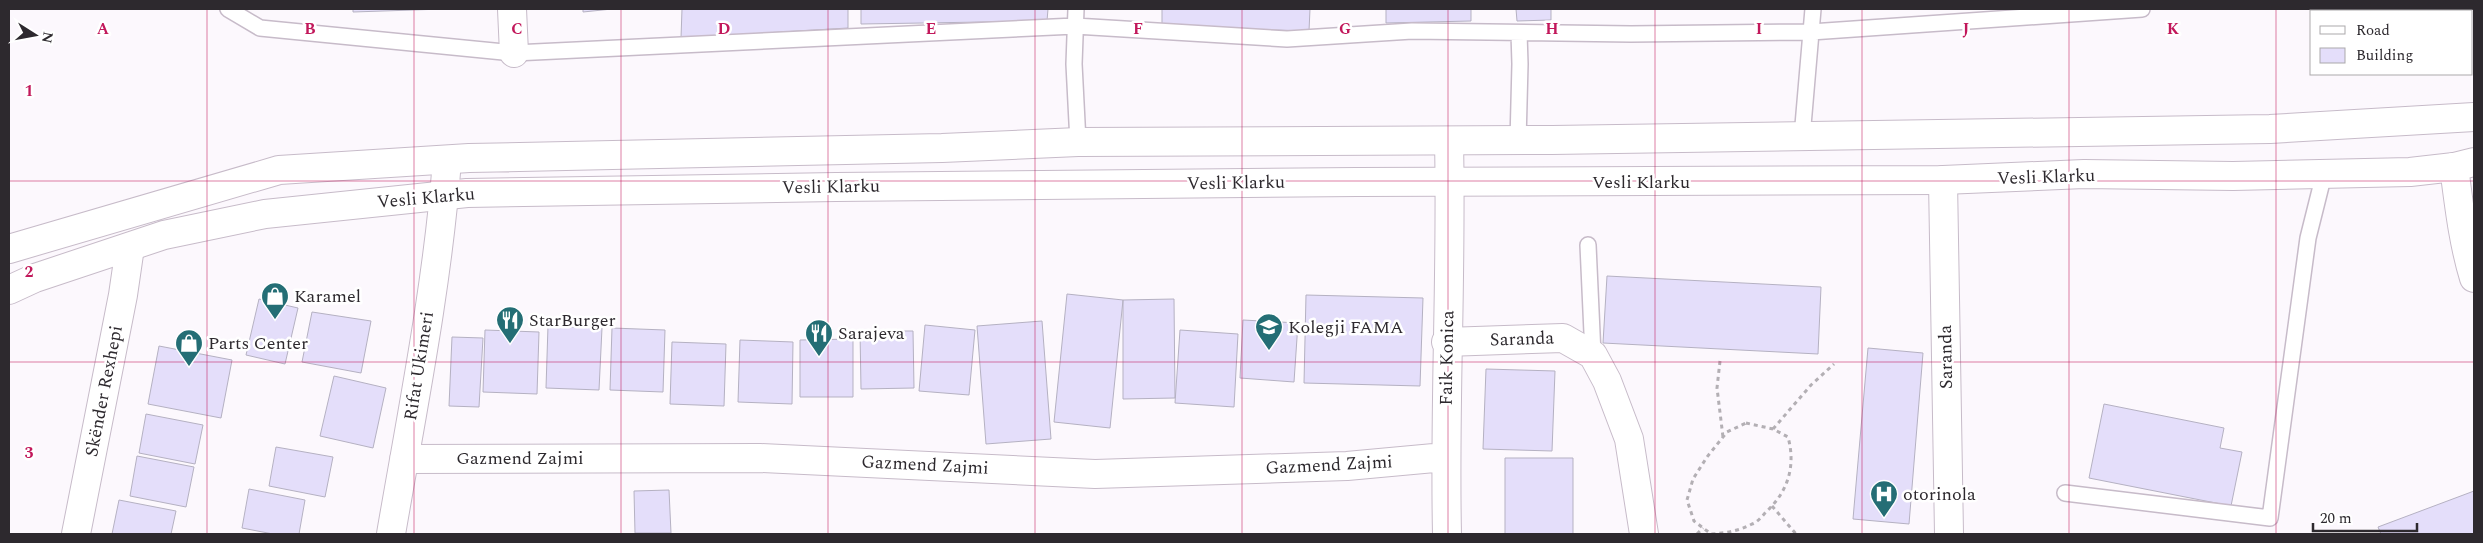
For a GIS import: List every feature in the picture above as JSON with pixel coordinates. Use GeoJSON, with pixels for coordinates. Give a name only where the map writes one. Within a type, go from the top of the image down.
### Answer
{"type":"FeatureCollection","features":[{"type":"Feature","properties":{"kind":"main road"},"geometry":{"type":"LineString","coordinates":[[512,9],[514,53]]}},
{"type":"Feature","properties":{"kind":"main road","name":"Vesli Klarku"},"geometry":{"type":"LineString","coordinates":[[9,249],[279,170],[447,160],[942,148],[1078,142],[1518,141],[2270,129],[2474,117]]}},
{"type":"Feature","properties":{"kind":"main road","name":"Faik Konica"},"geometry":{"type":"LineString","coordinates":[[1447,534],[1445,457],[1450,182],[1449,141]]}},
{"type":"Feature","properties":{"kind":"main road","name":"Rifat Ukimeri"},"geometry":{"type":"LineString","coordinates":[[391,534],[444,197],[447,160]]}},
{"type":"Feature","properties":{"kind":"main road"},"geometry":{"type":"LineString","coordinates":[[2464,165],[2462,226],[2474,278]]}},
{"type":"Feature","properties":{"kind":"main road","name":"Vesli Klarku"},"geometry":{"type":"LineString","coordinates":[[9,290],[35,278],[164,235],[265,214],[477,193],[836,187],[1943,180],[2084,174],[2410,172],[2464,165]]}},
{"type":"Feature","properties":{"kind":"main road","name":"Saranda"},"geometry":{"type":"LineString","coordinates":[[1943,180],[1949,534]]}},
{"type":"Feature","properties":{"kind":"main road","name":"Skënder Rexhepi"},"geometry":{"type":"LineString","coordinates":[[76,534],[123,294],[130,247]]}},
{"type":"Feature","properties":{"kind":"main road","name":"Saranda"},"geometry":{"type":"LineString","coordinates":[[1446,342],[1563,338],[1593,355]]}},
{"type":"Feature","properties":{"kind":"main road"},"geometry":{"type":"LineString","coordinates":[[1593,355],[1607,381],[1629,439],[1644,534]]}},
{"type":"Feature","properties":{"kind":"main road","name":"Gazmend Zajmi"},"geometry":{"type":"LineString","coordinates":[[404,459],[760,458],[1095,474],[1347,466],[1445,457]]}},
{"type":"Feature","properties":{"kind":"lane"},"geometry":{"type":"LineString","coordinates":[[228,9],[260,28],[514,53],[1075,26],[1287,39],[1412,31],[1518,33],[1811,32],[2142,9]]}},
{"type":"Feature","properties":{"kind":"lane"},"geometry":{"type":"LineString","coordinates":[[1076,9],[1078,142]]}},
{"type":"Feature","properties":{"kind":"lane"},"geometry":{"type":"LineString","coordinates":[[1802,137],[1806,63],[1813,9]]}},
{"type":"Feature","properties":{"kind":"lane"},"geometry":{"type":"LineString","coordinates":[[1518,33],[1520,64],[1518,141]]}},
{"type":"Feature","properties":{"kind":"lane"},"geometry":{"type":"LineString","coordinates":[[2065,493],[2270,518],[2308,238],[2324,174]]}},
{"type":"Feature","properties":{"kind":"lane"},"geometry":{"type":"LineString","coordinates":[[1588,246],[1593,355]]}},
{"type":"Feature","properties":{"kind":"path"},"geometry":{"type":"LineString","coordinates":[[1720,361],[1717,388],[1723,436]]}},
{"type":"Feature","properties":{"kind":"path"},"geometry":{"type":"LineString","coordinates":[[1773,429],[1811,385],[1834,364]]}},
{"type":"Feature","properties":{"kind":"path"},"geometry":{"type":"LineString","coordinates":[[1746,423],[1773,429],[1788,437],[1792,452],[1791,469],[1785,487],[1772,506],[1755,524],[1733,532],[1711,534],[1694,521],[1687,500],[1694,479],[1723,436],[1746,423]]}},
{"type":"Feature","properties":{"kind":"path"},"geometry":{"type":"LineString","coordinates":[[1772,506],[1796,534]]}},
{"type":"Feature","properties":{"kind":"path"},"geometry":{"type":"LineString","coordinates":[[1697,534],[1703,528]]}},
{"type":"Feature","properties":{"kind":"building"},"geometry":{"type":"Polygon","coordinates":[[[353,9],[443,9],[353,12],[353,9]]]}},
{"type":"Feature","properties":{"kind":"building"},"geometry":{"type":"Polygon","coordinates":[[[583,9],[612,9],[583,12],[583,9]]]}},
{"type":"Feature","properties":{"kind":"building"},"geometry":{"type":"Polygon","coordinates":[[[682,9],[848,9],[848,28],[681,38],[682,9]]]}},
{"type":"Feature","properties":{"kind":"building"},"geometry":{"type":"Polygon","coordinates":[[[861,9],[1048,9],[1047,21],[861,24],[861,9]]]}},
{"type":"Feature","properties":{"kind":"building"},"geometry":{"type":"Polygon","coordinates":[[[1162,9],[1310,9],[1309,31],[1162,27],[1162,9]]]}},
{"type":"Feature","properties":{"kind":"building"},"geometry":{"type":"Polygon","coordinates":[[[1386,9],[1471,9],[1471,21],[1386,23],[1386,9]]]}},
{"type":"Feature","properties":{"kind":"building"},"geometry":{"type":"Polygon","coordinates":[[[1516,9],[1551,9],[1551,20],[1517,21],[1516,9]]]}},
{"type":"Feature","properties":{"kind":"building"},"geometry":{"type":"Polygon","coordinates":[[[1607,276],[1821,287],[1818,354],[1603,343],[1607,276]]]}},
{"type":"Feature","properties":{"kind":"building"},"geometry":{"type":"Polygon","coordinates":[[[1067,294],[1123,300],[1110,428],[1054,422],[1067,294]]]}},
{"type":"Feature","properties":{"kind":"building"},"geometry":{"type":"Polygon","coordinates":[[[1306,295],[1423,298],[1420,386],[1304,383],[1306,295]]]}},
{"type":"Feature","properties":{"kind":"building"},"geometry":{"type":"Polygon","coordinates":[[[259,299],[298,308],[285,364],[246,355],[259,299]]]}},
{"type":"Feature","properties":{"kind":"building"},"geometry":{"type":"Polygon","coordinates":[[[1174,299],[1175,398],[1123,399],[1123,300],[1174,299]]]}},
{"type":"Feature","properties":{"kind":"building"},"geometry":{"type":"Polygon","coordinates":[[[312,312],[371,321],[361,373],[302,362],[312,312]]]}},
{"type":"Feature","properties":{"kind":"building"},"geometry":{"type":"Polygon","coordinates":[[[1243,320],[1298,323],[1294,382],[1240,378],[1243,320]]]}},
{"type":"Feature","properties":{"kind":"building"},"geometry":{"type":"Polygon","coordinates":[[[1042,321],[1051,439],[986,444],[977,326],[1042,321]]]}},
{"type":"Feature","properties":{"kind":"building"},"geometry":{"type":"Polygon","coordinates":[[[925,325],[975,330],[969,395],[919,391],[925,325]]]}},
{"type":"Feature","properties":{"kind":"building"},"geometry":{"type":"Polygon","coordinates":[[[548,326],[602,328],[599,390],[546,388],[548,326]]]}},
{"type":"Feature","properties":{"kind":"building"},"geometry":{"type":"Polygon","coordinates":[[[612,328],[665,330],[663,392],[610,390],[612,328]]]}},
{"type":"Feature","properties":{"kind":"building"},"geometry":{"type":"Polygon","coordinates":[[[485,330],[539,332],[537,394],[483,392],[485,330]]]}},
{"type":"Feature","properties":{"kind":"building"},"geometry":{"type":"Polygon","coordinates":[[[1180,330],[1238,334],[1234,407],[1175,403],[1180,330]]]}},
{"type":"Feature","properties":{"kind":"building"},"geometry":{"type":"Polygon","coordinates":[[[860,331],[913,331],[914,388],[861,389],[860,331]]]}},
{"type":"Feature","properties":{"kind":"building"},"geometry":{"type":"Polygon","coordinates":[[[452,337],[483,338],[479,407],[449,406],[452,337]]]}},
{"type":"Feature","properties":{"kind":"building"},"geometry":{"type":"Polygon","coordinates":[[[853,339],[853,397],[800,397],[800,340],[853,339]]]}},
{"type":"Feature","properties":{"kind":"building"},"geometry":{"type":"Polygon","coordinates":[[[740,340],[793,342],[792,404],[738,402],[740,340]]]}},
{"type":"Feature","properties":{"kind":"building"},"geometry":{"type":"Polygon","coordinates":[[[672,342],[726,344],[724,406],[670,404],[672,342]]]}},
{"type":"Feature","properties":{"kind":"building"},"geometry":{"type":"Polygon","coordinates":[[[159,346],[232,360],[221,418],[148,404],[159,346]]]}},
{"type":"Feature","properties":{"kind":"building"},"geometry":{"type":"Polygon","coordinates":[[[1868,348],[1923,353],[1909,524],[1853,519],[1868,348]]]}},
{"type":"Feature","properties":{"kind":"building"},"geometry":{"type":"Polygon","coordinates":[[[1486,369],[1555,371],[1552,451],[1483,449],[1486,369]]]}},
{"type":"Feature","properties":{"kind":"building"},"geometry":{"type":"Polygon","coordinates":[[[334,376],[386,388],[373,448],[320,436],[334,376]]]}},
{"type":"Feature","properties":{"kind":"building"},"geometry":{"type":"Polygon","coordinates":[[[2104,404],[2224,428],[2220,448],[2242,452],[2231,506],[2089,478],[2104,404]]]}},
{"type":"Feature","properties":{"kind":"building"},"geometry":{"type":"Polygon","coordinates":[[[146,414],[203,425],[195,464],[139,453],[146,414]]]}},
{"type":"Feature","properties":{"kind":"building"},"geometry":{"type":"Polygon","coordinates":[[[276,447],[333,457],[325,497],[269,486],[276,447]]]}},
{"type":"Feature","properties":{"kind":"building"},"geometry":{"type":"Polygon","coordinates":[[[137,456],[194,467],[186,507],[130,496],[137,456]]]}},
{"type":"Feature","properties":{"kind":"building"},"geometry":{"type":"Polygon","coordinates":[[[1505,458],[1573,458],[1573,534],[1505,534],[1505,458]]]}},
{"type":"Feature","properties":{"kind":"building"},"geometry":{"type":"Polygon","coordinates":[[[249,489],[305,500],[299,534],[273,534],[242,528],[249,489]]]}},
{"type":"Feature","properties":{"kind":"building"},"geometry":{"type":"Polygon","coordinates":[[[669,490],[671,533],[635,533],[634,491],[669,490]]]}},
{"type":"Feature","properties":{"kind":"building"},"geometry":{"type":"Polygon","coordinates":[[[2474,491],[2474,534],[2381,534],[2378,527],[2474,491]]]}},
{"type":"Feature","properties":{"kind":"building"},"geometry":{"type":"Polygon","coordinates":[[[119,500],[176,511],[171,534],[112,534],[119,500]]]}},
{"type":"Feature","properties":{"kind":"place","name":"Karamel"},"geometry":{"type":"Point","coordinates":[275,320]}},
{"type":"Feature","properties":{"kind":"place","name":"StarBurger"},"geometry":{"type":"Point","coordinates":[510,344]}},
{"type":"Feature","properties":{"kind":"place","name":"Kolegji FAMA"},"geometry":{"type":"Point","coordinates":[1269,351]}},
{"type":"Feature","properties":{"kind":"place","name":"Sarajeva"},"geometry":{"type":"Point","coordinates":[819,357]}},
{"type":"Feature","properties":{"kind":"place","name":"Parts Center"},"geometry":{"type":"Point","coordinates":[189,367]}},
{"type":"Feature","properties":{"kind":"place","name":"otorinola"},"geometry":{"type":"Point","coordinates":[1884,518]}}]}
